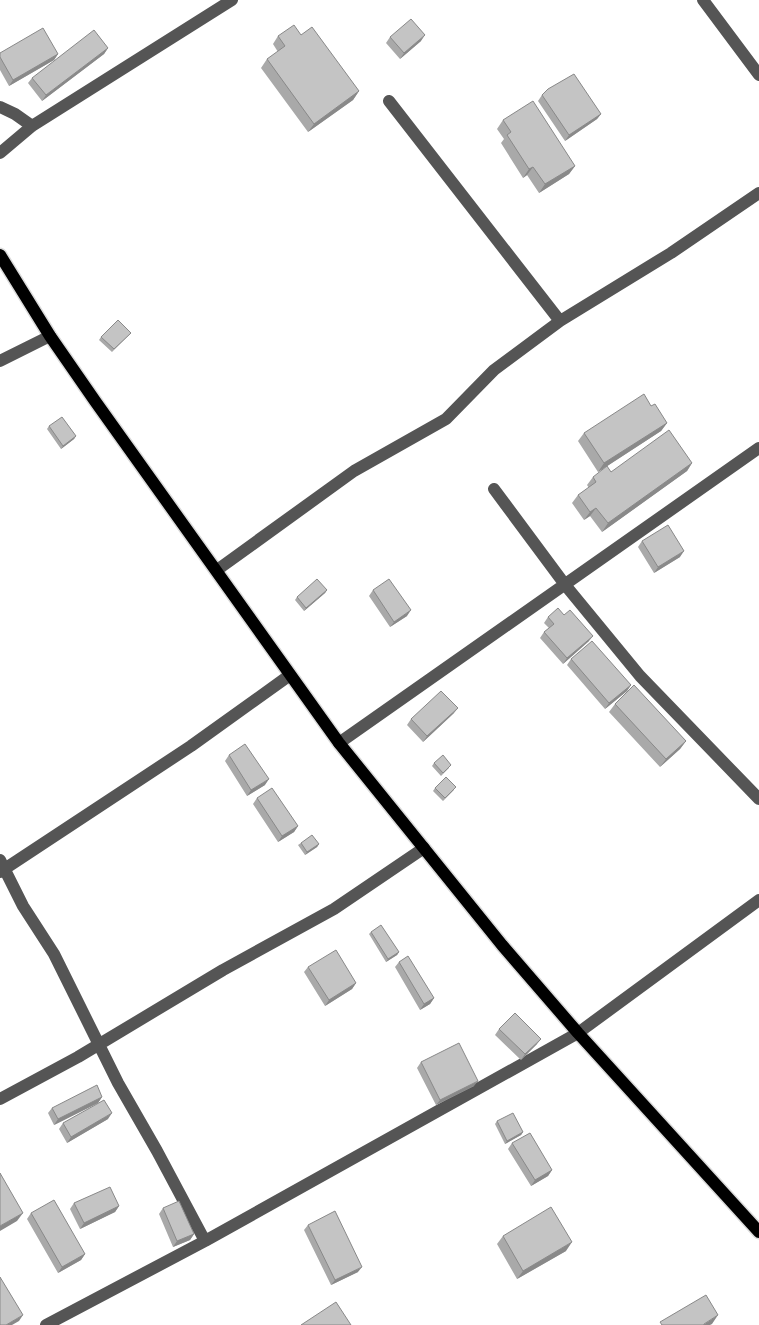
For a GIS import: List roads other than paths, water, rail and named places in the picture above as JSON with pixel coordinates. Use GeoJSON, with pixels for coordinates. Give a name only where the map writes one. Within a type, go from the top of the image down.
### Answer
{"type":"FeatureCollection","features":[{"type":"Feature","properties":{"kind":"main road"},"geometry":{"type":"LineString","coordinates":[[0,255],[50,336],[339,743],[502,945],[578,1033],[759,1232]]}},
{"type":"Feature","properties":{"kind":"street"},"geometry":{"type":"LineString","coordinates":[[0,153],[32,126],[232,0]]}},
{"type":"Feature","properties":{"kind":"street"},"geometry":{"type":"LineString","coordinates":[[703,0],[759,75]]}},
{"type":"Feature","properties":{"kind":"street"},"geometry":{"type":"LineString","coordinates":[[389,101],[560,320]]}},
{"type":"Feature","properties":{"kind":"street"},"geometry":{"type":"LineString","coordinates":[[0,107],[15,114],[32,126]]}},
{"type":"Feature","properties":{"kind":"street"},"geometry":{"type":"LineString","coordinates":[[217,570],[354,471],[446,419],[494,370],[560,320],[671,252],[759,193]]}},
{"type":"Feature","properties":{"kind":"street"},"geometry":{"type":"LineString","coordinates":[[0,361],[50,336]]}},
{"type":"Feature","properties":{"kind":"street"},"geometry":{"type":"LineString","coordinates":[[339,743],[566,586],[759,448]]}},
{"type":"Feature","properties":{"kind":"street"},"geometry":{"type":"LineString","coordinates":[[494,489],[566,586],[640,676],[759,799]]}},
{"type":"Feature","properties":{"kind":"street"},"geometry":{"type":"LineString","coordinates":[[204,1241],[99,1044],[54,954],[22,906],[2,867],[191,746],[290,675]]}},
{"type":"Feature","properties":{"kind":"street"},"geometry":{"type":"LineString","coordinates":[[0,1099],[99,1044],[223,970],[334,909],[424,848]]}},
{"type":"Feature","properties":{"kind":"street"},"geometry":{"type":"LineString","coordinates":[[46,1325],[204,1241],[578,1033],[759,900]]}}]}
